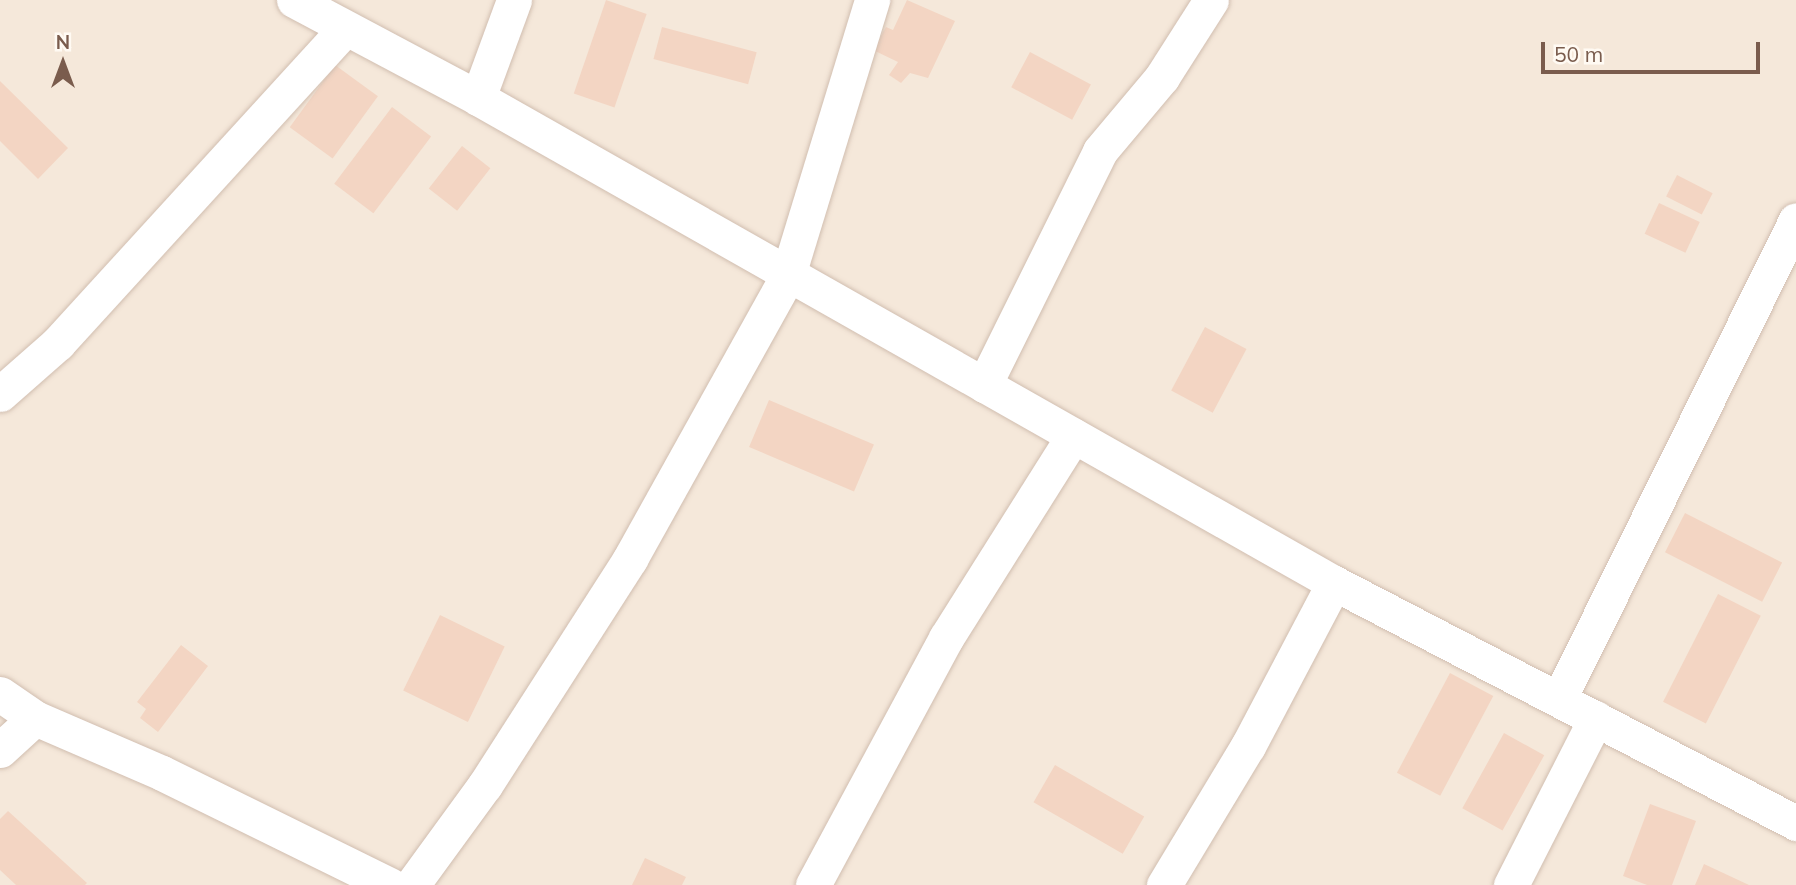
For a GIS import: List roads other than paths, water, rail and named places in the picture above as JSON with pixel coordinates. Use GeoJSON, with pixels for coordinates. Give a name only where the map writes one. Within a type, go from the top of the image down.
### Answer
{"type":"FeatureCollection","features":[{"type":"Feature","properties":{"kind":"street"},"geometry":{"type":"LineString","coordinates":[[294,0],[478,99],[1334,583],[1796,822]]}},
{"type":"Feature","properties":{"kind":"street"},"geometry":{"type":"LineString","coordinates":[[478,99],[514,0]]}},
{"type":"Feature","properties":{"kind":"street"},"geometry":{"type":"LineString","coordinates":[[412,885],[485,785],[630,559],[788,275],[872,0]]}},
{"type":"Feature","properties":{"kind":"street"},"geometry":{"type":"LineString","coordinates":[[984,385],[1100,151],[1162,77],[1211,0]]}},
{"type":"Feature","properties":{"kind":"street"},"geometry":{"type":"LineString","coordinates":[[0,394],[58,343],[345,29]]}},
{"type":"Feature","properties":{"kind":"street"},"geometry":{"type":"LineString","coordinates":[[1559,699],[1796,220]]}},
{"type":"Feature","properties":{"kind":"street"},"geometry":{"type":"LineString","coordinates":[[813,885],[946,638],[1073,436]]}},
{"type":"Feature","properties":{"kind":"street"},"geometry":{"type":"LineString","coordinates":[[1164,885],[1248,746],[1334,583]]}},
{"type":"Feature","properties":{"kind":"street"},"geometry":{"type":"LineString","coordinates":[[0,694],[35,718],[162,773],[390,885]]}},
{"type":"Feature","properties":{"kind":"street"},"geometry":{"type":"LineString","coordinates":[[0,750],[35,718]]}},
{"type":"Feature","properties":{"kind":"street"},"geometry":{"type":"LineString","coordinates":[[1511,885],[1596,718]]}}]}
